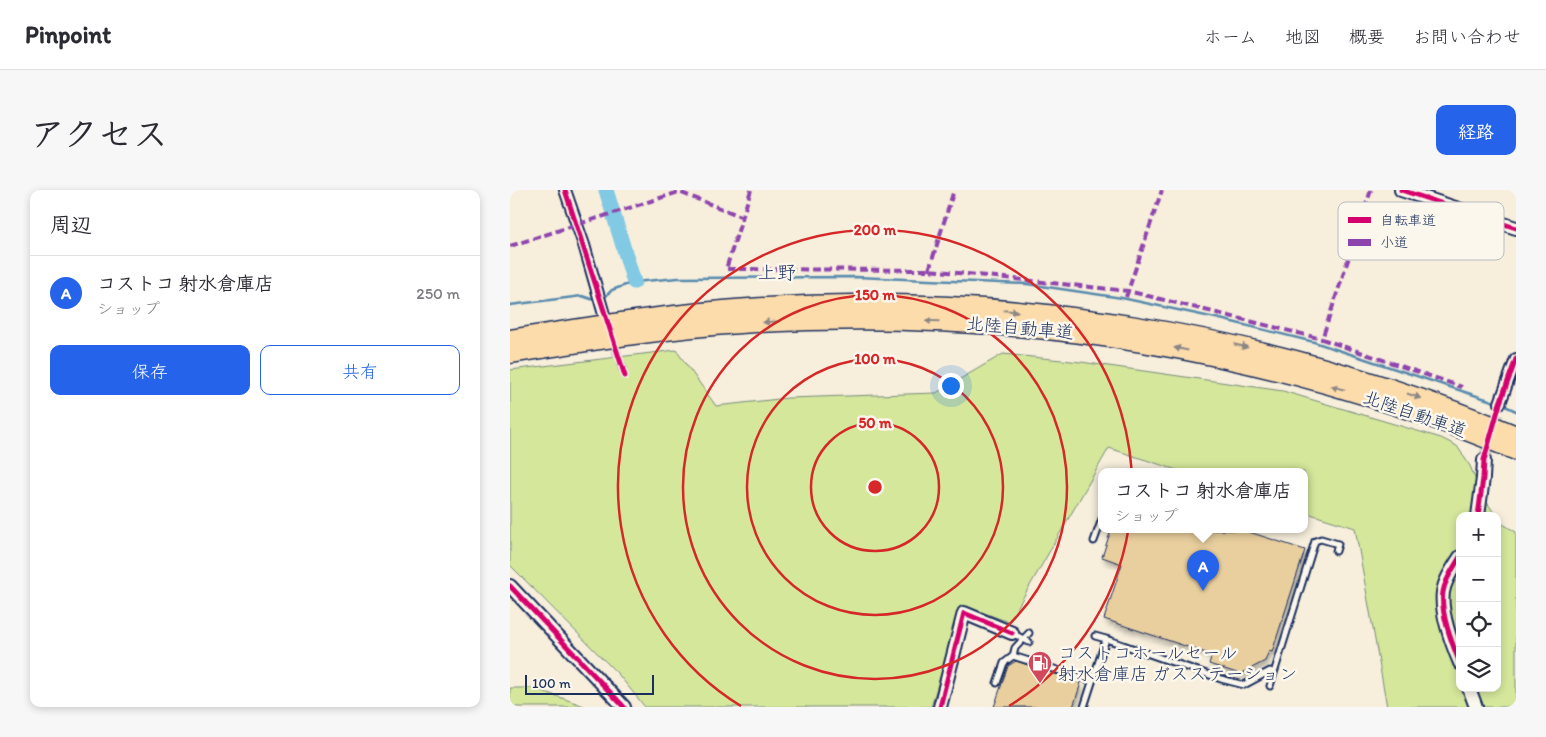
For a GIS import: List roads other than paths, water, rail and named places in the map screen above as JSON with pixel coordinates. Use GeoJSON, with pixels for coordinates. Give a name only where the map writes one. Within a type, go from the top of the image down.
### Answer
{"type":"FeatureCollection","features":[{"type":"Feature","properties":{"kind":"highway","name":"北陸自動車道"},"geometry":{"type":"LineString","coordinates":[[510,339],[618,322],[736,309],[899,305],[997,309],[1055,314],[1107,321],[1212,340],[1312,364],[1457,411],[1516,435]]}},
{"type":"Feature","properties":{"kind":"highway"},"geometry":{"type":"LineString","coordinates":[[510,330],[696,310],[736,309]]}},
{"type":"Feature","properties":{"kind":"highway","name":"北陸自動車道"},"geometry":{"type":"LineString","coordinates":[[510,354],[680,330],[737,324],[847,319],[950,321],[1009,326],[1088,334],[1150,343],[1258,366],[1316,381],[1406,409],[1516,451]]}},
{"type":"Feature","properties":{"kind":"street"},"geometry":{"type":"LineString","coordinates":[[565,190],[584,245],[605,318]]}},
{"type":"Feature","properties":{"kind":"street"},"geometry":{"type":"LineString","coordinates":[[1401,190],[1437,202]]}},
{"type":"Feature","properties":{"kind":"street"},"geometry":{"type":"LineString","coordinates":[[1504,224],[1516,228]]}},
{"type":"Feature","properties":{"kind":"street"},"geometry":{"type":"LineString","coordinates":[[1500,403],[1516,359]]}},
{"type":"Feature","properties":{"kind":"street"},"geometry":{"type":"LineString","coordinates":[[1479,512],[1484,478],[1484,460]]}},
{"type":"Feature","properties":{"kind":"street"},"geometry":{"type":"LineString","coordinates":[[1456,564],[1443,592],[1443,609],[1456,650]]}},
{"type":"Feature","properties":{"kind":"street"},"geometry":{"type":"LineString","coordinates":[[510,586],[624,707]]}},
{"type":"Feature","properties":{"kind":"street"},"geometry":{"type":"LineString","coordinates":[[940,707],[964,613],[1012,633]]}},
{"type":"Feature","properties":{"kind":"street"},"geometry":{"type":"LineString","coordinates":[[1470,692],[1476,707]]}},
{"type":"Feature","properties":{"kind":"lane"},"geometry":{"type":"LineString","coordinates":[[1094,541],[1098,530]]}},
{"type":"Feature","properties":{"kind":"lane"},"geometry":{"type":"LineString","coordinates":[[1270,686],[1315,541],[1321,539],[1338,544],[1336,551]]}},
{"type":"Feature","properties":{"kind":"lane"},"geometry":{"type":"LineString","coordinates":[[1012,633],[1026,640]]}},
{"type":"Feature","properties":{"kind":"lane"},"geometry":{"type":"LineString","coordinates":[[1014,656],[1015,648],[1026,640],[1028,633]]}},
{"type":"Feature","properties":{"kind":"lane"},"geometry":{"type":"LineString","coordinates":[[1095,636],[1244,686],[1270,672],[1274,673]]}},
{"type":"Feature","properties":{"kind":"lane"},"geometry":{"type":"LineString","coordinates":[[1084,707],[1106,639]]}},
{"type":"Feature","properties":{"kind":"lane"},"geometry":{"type":"LineString","coordinates":[[997,683],[1004,662],[1014,656],[1092,681]]}},
{"type":"Feature","properties":{"kind":"waterway"},"geometry":{"type":"LineString","coordinates":[[606,190],[634,282]]}},
{"type":"Feature","properties":{"kind":"waterway"},"geometry":{"type":"LineString","coordinates":[[602,300],[612,290],[634,282],[678,278],[856,277],[1027,284],[1122,298],[1314,342],[1498,403]]}},
{"type":"Feature","properties":{"kind":"waterway"},"geometry":{"type":"LineString","coordinates":[[510,305],[582,296],[597,301]]}},
{"type":"Feature","properties":{"kind":"waterway"},"geometry":{"type":"LineString","coordinates":[[1503,405],[1516,411]]}},
{"type":"Feature","properties":{"kind":"tunnel"},"geometry":{"type":"LineString","coordinates":[[610,333],[625,376]]}},
{"type":"Feature","properties":{"kind":"tunnel"},"geometry":{"type":"LineString","coordinates":[[1484,460],[1500,403]]}},
{"type":"Feature","properties":{"kind":"place","name":"コストコ 射水倉庫店"},"geometry":{"type":"Point","coordinates":[1203,591]}},
{"type":"Feature","properties":{"kind":"place","name":"コストコホールセール 射水倉庫店 ガスステーション"},"geometry":{"type":"Point","coordinates":[1040,684]}},
{"type":"Feature","properties":{"kind":"district","name":"上野"},"geometry":{"type":"Point","coordinates":[777,272]}}]}
